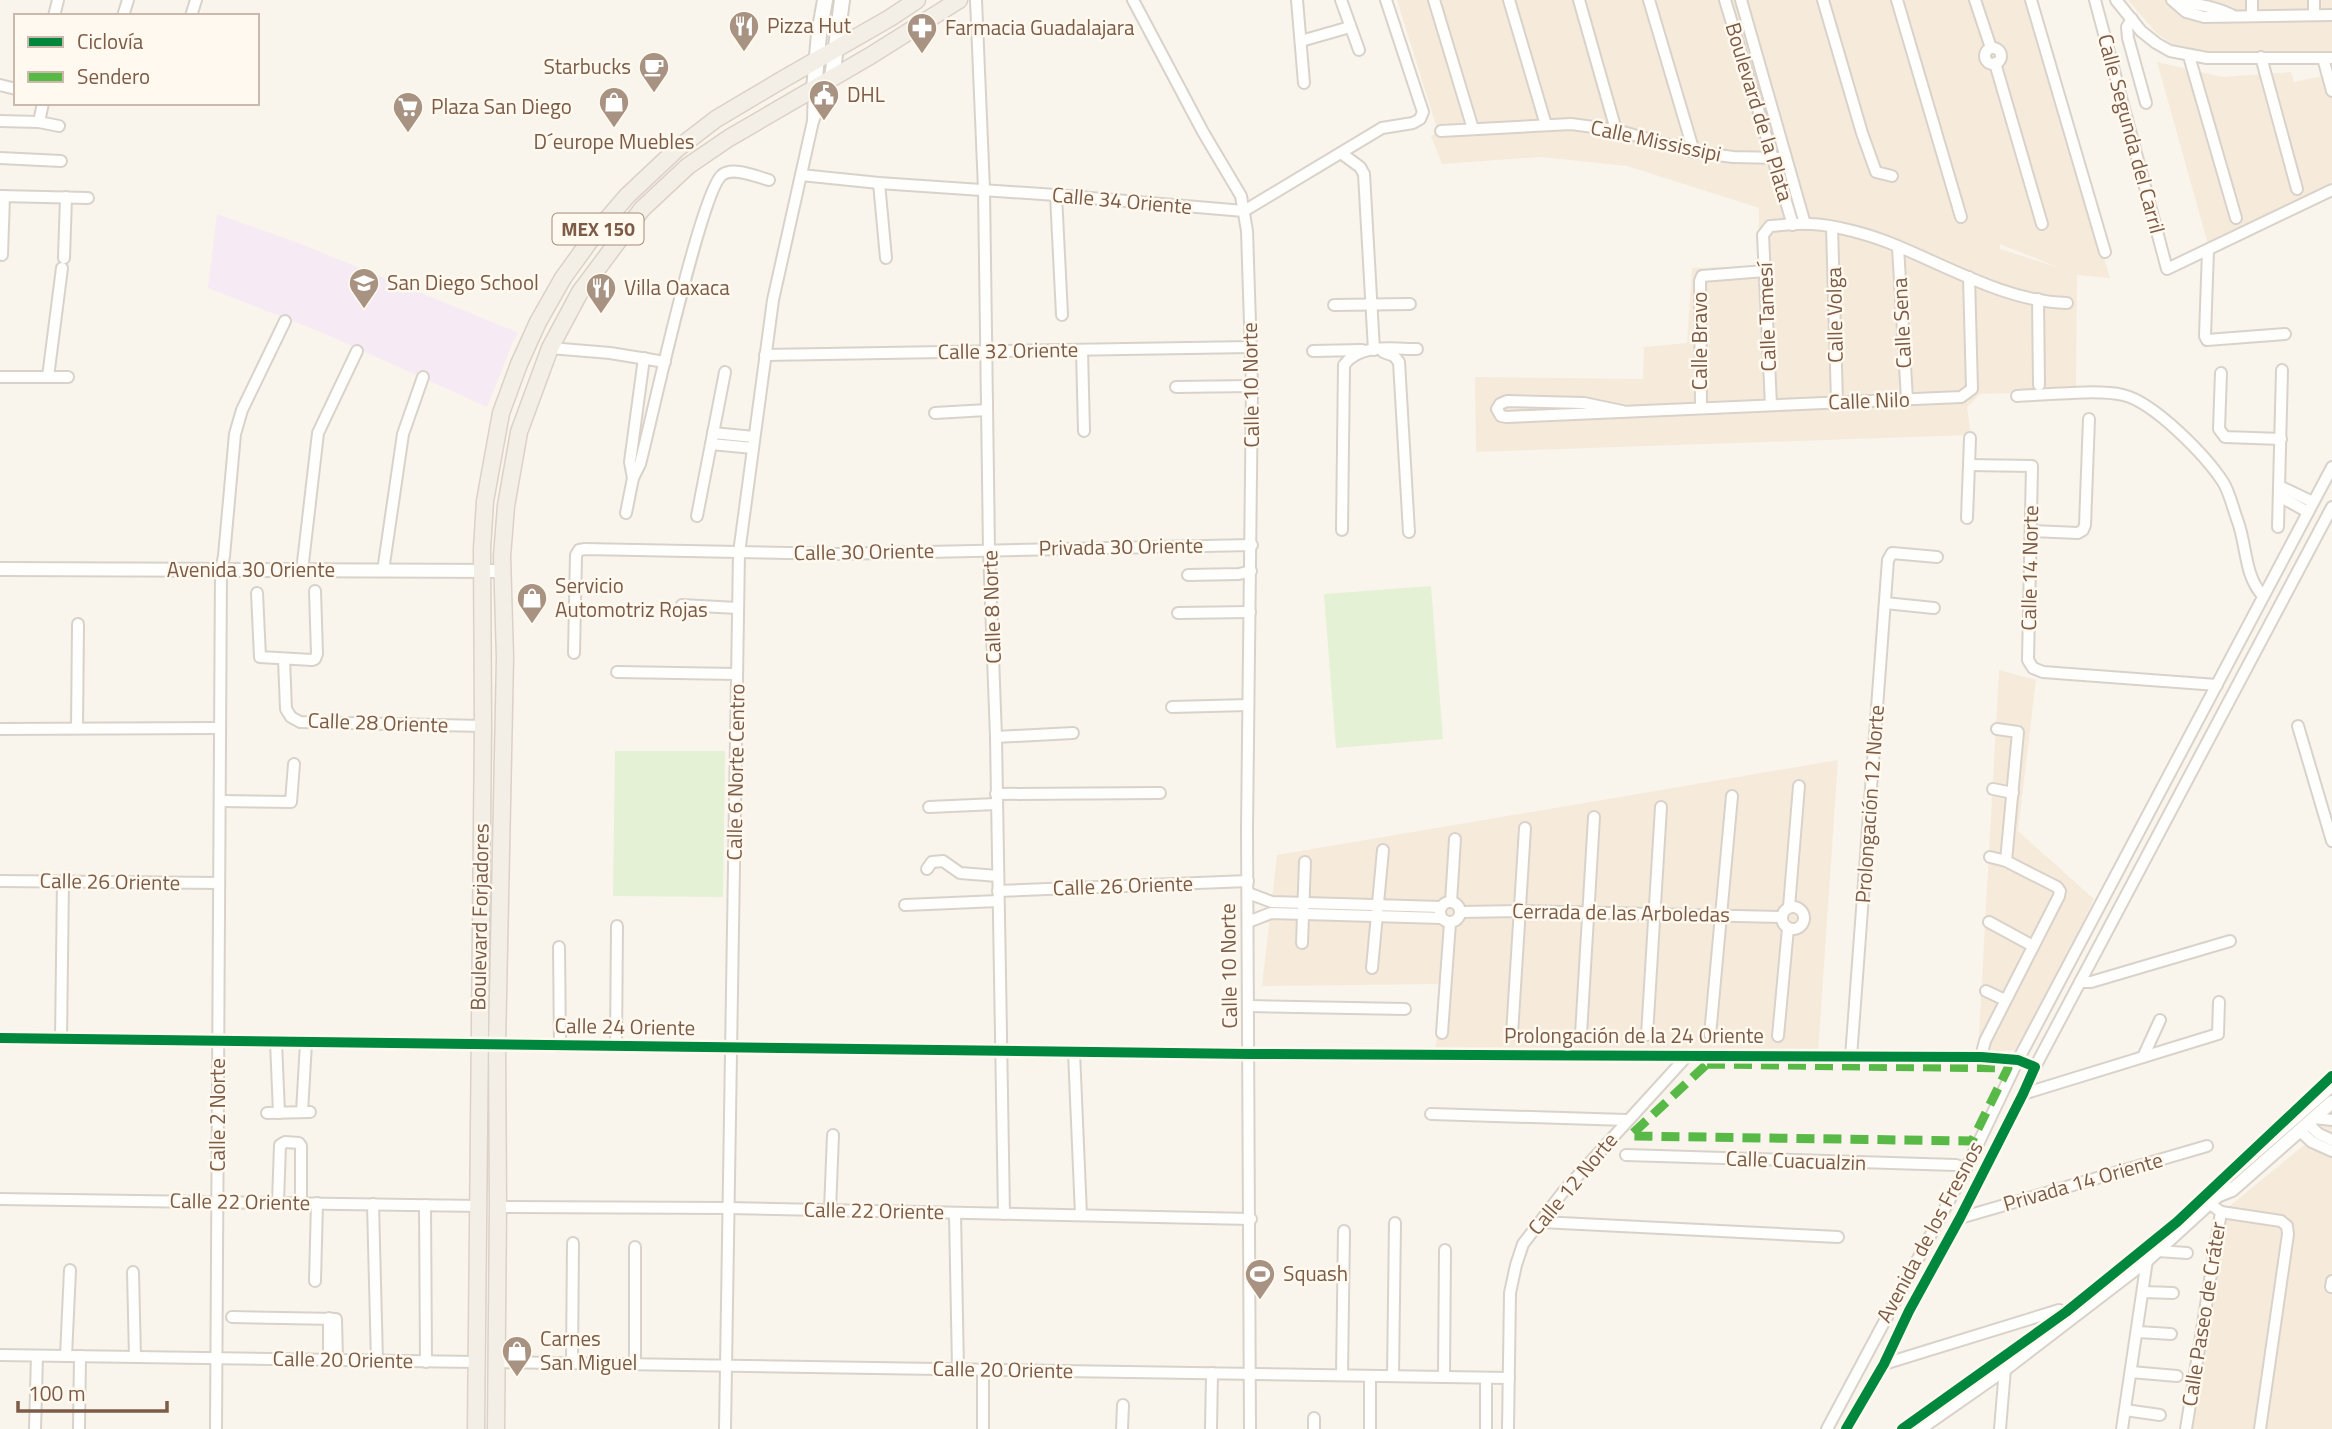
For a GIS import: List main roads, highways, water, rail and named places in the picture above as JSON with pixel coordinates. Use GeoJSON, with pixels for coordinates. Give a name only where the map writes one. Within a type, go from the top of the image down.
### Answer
{"type":"FeatureCollection","features":[{"type":"Feature","properties":{"kind":"main road"},"geometry":{"type":"LineString","coordinates":[[814,89],[825,0]]}},
{"type":"Feature","properties":{"kind":"main road"},"geometry":{"type":"LineString","coordinates":[[832,78],[842,0]]}},
{"type":"Feature","properties":{"kind":"main road","name":"MEX 150"},"geometry":{"type":"LineString","coordinates":[[835,50],[890,19],[917,0]]}},
{"type":"Feature","properties":{"kind":"main road","name":"MEX 150"},"geometry":{"type":"LineString","coordinates":[[814,89],[958,0]]}},
{"type":"Feature","properties":{"kind":"main road","name":"Boulevard Forjadores"},"geometry":{"type":"LineString","coordinates":[[476,1429],[480,1206],[482,572],[485,501],[501,413],[538,322],[563,278],[597,231],[627,196],[677,149],[724,114],[835,50]]}},
{"type":"Feature","properties":{"kind":"main road","name":"Boulevard Forjadores"},"geometry":{"type":"LineString","coordinates":[[496,1429],[497,1045],[505,658],[502,571],[506,506],[519,432],[550,348],[580,292],[642,209],[688,166],[729,138],[814,89]]}},
{"type":"Feature","properties":{"kind":"place","name":"Pizza Hut"},"geometry":{"type":"Point","coordinates":[744,53]}},
{"type":"Feature","properties":{"kind":"place","name":"Farmacia Guadalajara"},"geometry":{"type":"Point","coordinates":[922,55]}},
{"type":"Feature","properties":{"kind":"place","name":"Starbucks"},"geometry":{"type":"Point","coordinates":[654,94]}},
{"type":"Feature","properties":{"kind":"place","name":"DHL"},"geometry":{"type":"Point","coordinates":[824,122]}},
{"type":"Feature","properties":{"kind":"place","name":"D´europe Muebles"},"geometry":{"type":"Point","coordinates":[614,129]}},
{"type":"Feature","properties":{"kind":"place","name":"Plaza San Diego"},"geometry":{"type":"Point","coordinates":[408,134]}},
{"type":"Feature","properties":{"kind":"place","name":"San Diego School"},"geometry":{"type":"Point","coordinates":[364,310]}},
{"type":"Feature","properties":{"kind":"place","name":"Villa Oaxaca"},"geometry":{"type":"Point","coordinates":[601,315]}},
{"type":"Feature","properties":{"kind":"place","name":"Servicio Automotriz Rojas"},"geometry":{"type":"Point","coordinates":[532,625]}},
{"type":"Feature","properties":{"kind":"place","name":"Squash"},"geometry":{"type":"Point","coordinates":[1260,1301]}},
{"type":"Feature","properties":{"kind":"place","name":"Carnes San Miguel"},"geometry":{"type":"Point","coordinates":[517,1378]}}]}
